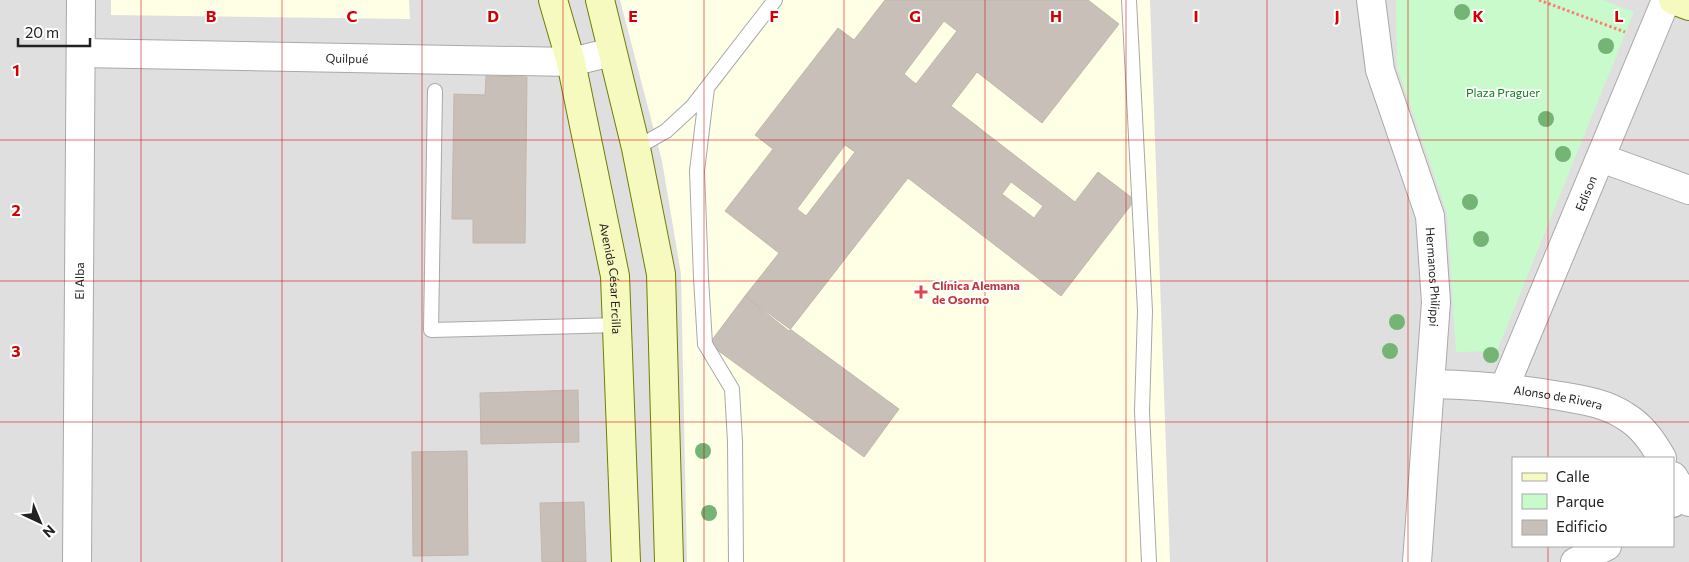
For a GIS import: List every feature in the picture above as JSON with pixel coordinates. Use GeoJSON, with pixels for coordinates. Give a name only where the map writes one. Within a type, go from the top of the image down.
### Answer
{"type":"FeatureCollection","features":[{"type":"Feature","properties":{"kind":"main road","name":"Avenida César Ercilla"},"geometry":{"type":"LineString","coordinates":[[553,0],[571,62],[614,276],[618,325],[626,562]]}},
{"type":"Feature","properties":{"kind":"main road"},"geometry":{"type":"LineString","coordinates":[[600,0],[636,148],[661,274],[669,562]]}},
{"type":"Feature","properties":{"kind":"main road"},"geometry":{"type":"LineString","coordinates":[[1673,0],[1689,6]]}},
{"type":"Feature","properties":{"kind":"street","name":"El Alba"},"geometry":{"type":"LineString","coordinates":[[77,562],[81,0]]}},
{"type":"Feature","properties":{"kind":"street","name":"Hermanos Philippi"},"geometry":{"type":"LineString","coordinates":[[1371,0],[1380,70],[1430,216],[1436,302],[1417,562]]}},
{"type":"Feature","properties":{"kind":"street","name":"Edison"},"geometry":{"type":"LineString","coordinates":[[1505,386],[1666,0]]}},
{"type":"Feature","properties":{"kind":"street","name":"Quilpué"},"geometry":{"type":"LineString","coordinates":[[81,53],[571,62],[612,52]]}},
{"type":"Feature","properties":{"kind":"street"},"geometry":{"type":"LineString","coordinates":[[1601,158],[1689,190]]}},
{"type":"Feature","properties":{"kind":"street","name":"Alonso de Rivera"},"geometry":{"type":"LineString","coordinates":[[1431,384],[1505,386],[1595,402],[1625,415],[1645,432],[1661,457]]}},
{"type":"Feature","properties":{"kind":"street"},"geometry":{"type":"LineString","coordinates":[[1575,562],[1605,547]]}},
{"type":"Feature","properties":{"kind":"lane"},"geometry":{"type":"LineString","coordinates":[[636,148],[666,131],[692,107],[775,0]]}},
{"type":"Feature","properties":{"kind":"lane"},"geometry":{"type":"LineString","coordinates":[[1129,0],[1145,311],[1142,411],[1149,562]]}},
{"type":"Feature","properties":{"kind":"lane"},"geometry":{"type":"LineString","coordinates":[[707,88],[696,171],[701,287],[705,344],[732,389],[736,442],[736,562]]}},
{"type":"Feature","properties":{"kind":"lane"},"geometry":{"type":"LineString","coordinates":[[435,91],[430,330],[618,325]]}},
{"type":"Feature","properties":{"kind":"path"},"geometry":{"type":"LineString","coordinates":[[1539,0],[1649,41]]}},
{"type":"Feature","properties":{"kind":"shaded area"},"geometry":{"type":"Polygon","coordinates":[[[0,0],[1689,0],[1689,562],[0,562],[0,0]]]}},
{"type":"Feature","properties":{"kind":"shaded area"},"geometry":{"type":"Polygon","coordinates":[[[111,0],[409,0],[410,19],[111,15],[111,0]]]}},
{"type":"Feature","properties":{"kind":"shaded area","name":"Clínica Alemana de Osorno"},"geometry":{"type":"Polygon","coordinates":[[[620,0],[1150,0],[1170,562],[687,562],[681,274],[662,161],[620,0]]]}},
{"type":"Feature","properties":{"kind":"green space","name":"Plaza Praguer"},"geometry":{"type":"Polygon","coordinates":[[[1396,0],[1603,0],[1634,12],[1497,351],[1456,352],[1447,213],[1397,67],[1396,0]]]}},
{"type":"Feature","properties":{"kind":"building"},"geometry":{"type":"Polygon","coordinates":[[[885,0],[1088,0],[1119,24],[1042,123],[977,72],[951,106],[1075,202],[1098,172],[1135,200],[1061,296],[908,178],[789,331],[745,296],[779,253],[725,211],[773,149],[755,135],[838,28],[854,40],[885,0]],[[944,21],[904,74],[916,84],[957,31],[944,21]],[[845,145],[797,209],[806,216],[855,152],[845,145]],[[1011,182],[1002,194],[1034,218],[1043,206],[1011,182]]]}},
{"type":"Feature","properties":{"kind":"building"},"geometry":{"type":"Polygon","coordinates":[[[486,76],[527,77],[525,243],[473,243],[473,219],[452,219],[454,94],[485,95],[486,76]]]}},
{"type":"Feature","properties":{"kind":"building"},"geometry":{"type":"Polygon","coordinates":[[[745,296],[899,409],[864,457],[709,344],[745,296]]]}},
{"type":"Feature","properties":{"kind":"building"},"geometry":{"type":"Polygon","coordinates":[[[578,390],[579,442],[481,444],[480,393],[578,390]]]}},
{"type":"Feature","properties":{"kind":"building"},"geometry":{"type":"Polygon","coordinates":[[[467,451],[468,555],[413,556],[412,452],[467,451]]]}},
{"type":"Feature","properties":{"kind":"building"},"geometry":{"type":"Polygon","coordinates":[[[584,502],[586,562],[542,562],[540,503],[584,502]]]}},
{"type":"Feature","properties":{"kind":"place","name":"Clínica Alemana de Osorno"},"geometry":{"type":"Point","coordinates":[921,292]}}]}
